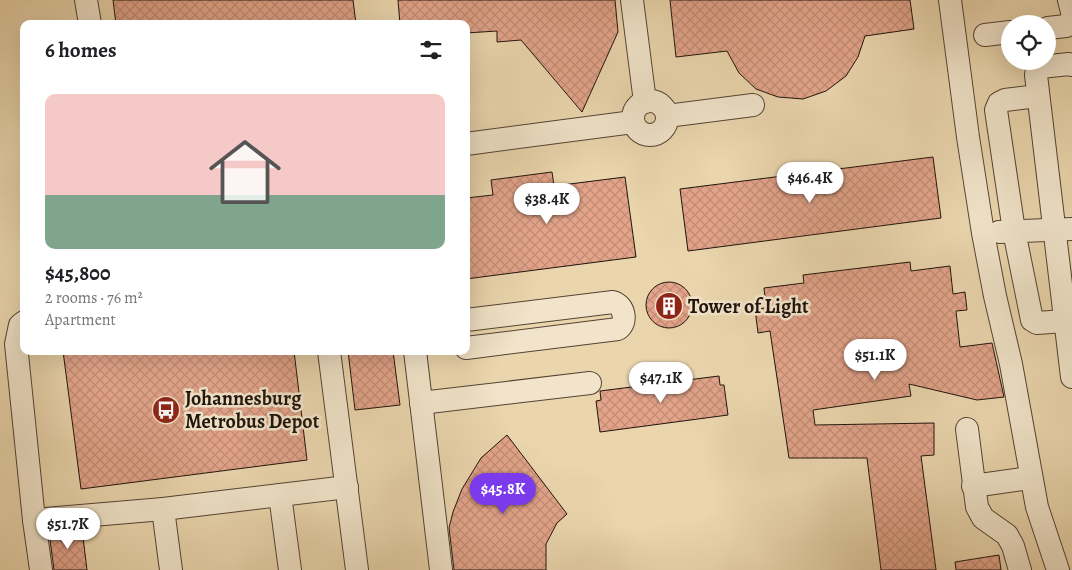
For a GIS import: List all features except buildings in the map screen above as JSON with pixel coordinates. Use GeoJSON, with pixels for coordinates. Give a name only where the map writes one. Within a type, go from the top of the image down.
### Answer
{"type":"FeatureCollection","features":[{"type":"Feature","properties":{"kind":"lane"},"geometry":{"type":"LineString","coordinates":[[86,0],[89,20]]}},
{"type":"Feature","properties":{"kind":"lane"},"geometry":{"type":"LineString","coordinates":[[632,0],[645,102]]}},
{"type":"Feature","properties":{"kind":"lane"},"geometry":{"type":"LineString","coordinates":[[950,0],[983,233],[1011,364],[1030,478],[1037,508],[1058,570]]}},
{"type":"Feature","properties":{"kind":"lane"},"geometry":{"type":"LineString","coordinates":[[1069,0],[1072,12]]}},
{"type":"Feature","properties":{"kind":"lane"},"geometry":{"type":"LineString","coordinates":[[1056,27],[1066,26],[1072,20]]}},
{"type":"Feature","properties":{"kind":"lane"},"geometry":{"type":"LineString","coordinates":[[985,36],[1001,33]]}},
{"type":"Feature","properties":{"kind":"lane"},"geometry":{"type":"LineString","coordinates":[[1072,65],[1041,67],[1037,70],[1036,75],[1038,96],[1063,229],[1064,321],[1072,377]]}},
{"type":"Feature","properties":{"kind":"lane"},"geometry":{"type":"LineString","coordinates":[[1038,96],[1005,100],[999,103],[996,110],[1014,231],[1032,320],[1037,323],[1064,321]]}},
{"type":"Feature","properties":{"kind":"lane"},"geometry":{"type":"LineString","coordinates":[[645,102],[656,102],[664,109],[667,116],[663,129],[653,135],[643,134],[635,127],[632,117],[636,107],[645,102]]}},
{"type":"Feature","properties":{"kind":"lane"},"geometry":{"type":"LineString","coordinates":[[667,116],[753,105]]}},
{"type":"Feature","properties":{"kind":"lane"},"geometry":{"type":"LineString","coordinates":[[470,143],[633,122]]}},
{"type":"Feature","properties":{"kind":"lane"},"geometry":{"type":"LineString","coordinates":[[983,233],[1063,229]]}},
{"type":"Feature","properties":{"kind":"lane"},"geometry":{"type":"LineString","coordinates":[[470,320],[613,302],[618,303],[622,307],[624,321],[618,329],[470,348]]}},
{"type":"Feature","properties":{"kind":"lane"},"geometry":{"type":"LineString","coordinates":[[20,325],[16,344],[41,570]]}},
{"type":"Feature","properties":{"kind":"lane"},"geometry":{"type":"LineString","coordinates":[[330,355],[357,570]]}},
{"type":"Feature","properties":{"kind":"lane"},"geometry":{"type":"LineString","coordinates":[[415,355],[441,570]]}},
{"type":"Feature","properties":{"kind":"lane"},"geometry":{"type":"LineString","coordinates":[[421,403],[590,383]]}},
{"type":"Feature","properties":{"kind":"lane"},"geometry":{"type":"LineString","coordinates":[[967,429],[977,508],[983,518],[1007,535],[1015,551],[1020,570]]}},
{"type":"Feature","properties":{"kind":"lane"},"geometry":{"type":"LineString","coordinates":[[973,486],[1030,478]]}},
{"type":"Feature","properties":{"kind":"lane"},"geometry":{"type":"LineString","coordinates":[[34,520],[163,509],[347,487]]}},
{"type":"Feature","properties":{"kind":"lane"},"geometry":{"type":"LineString","coordinates":[[280,495],[290,570]]}},
{"type":"Feature","properties":{"kind":"lane"},"geometry":{"type":"LineString","coordinates":[[163,509],[171,570]]}},
{"type":"Feature","properties":{"kind":"place","name":"Tower of Light"},"geometry":{"type":"Point","coordinates":[669,306]}},
{"type":"Feature","properties":{"kind":"place","name":"Johannesburg Metrobus Depot"},"geometry":{"type":"Point","coordinates":[166,410]}}]}
